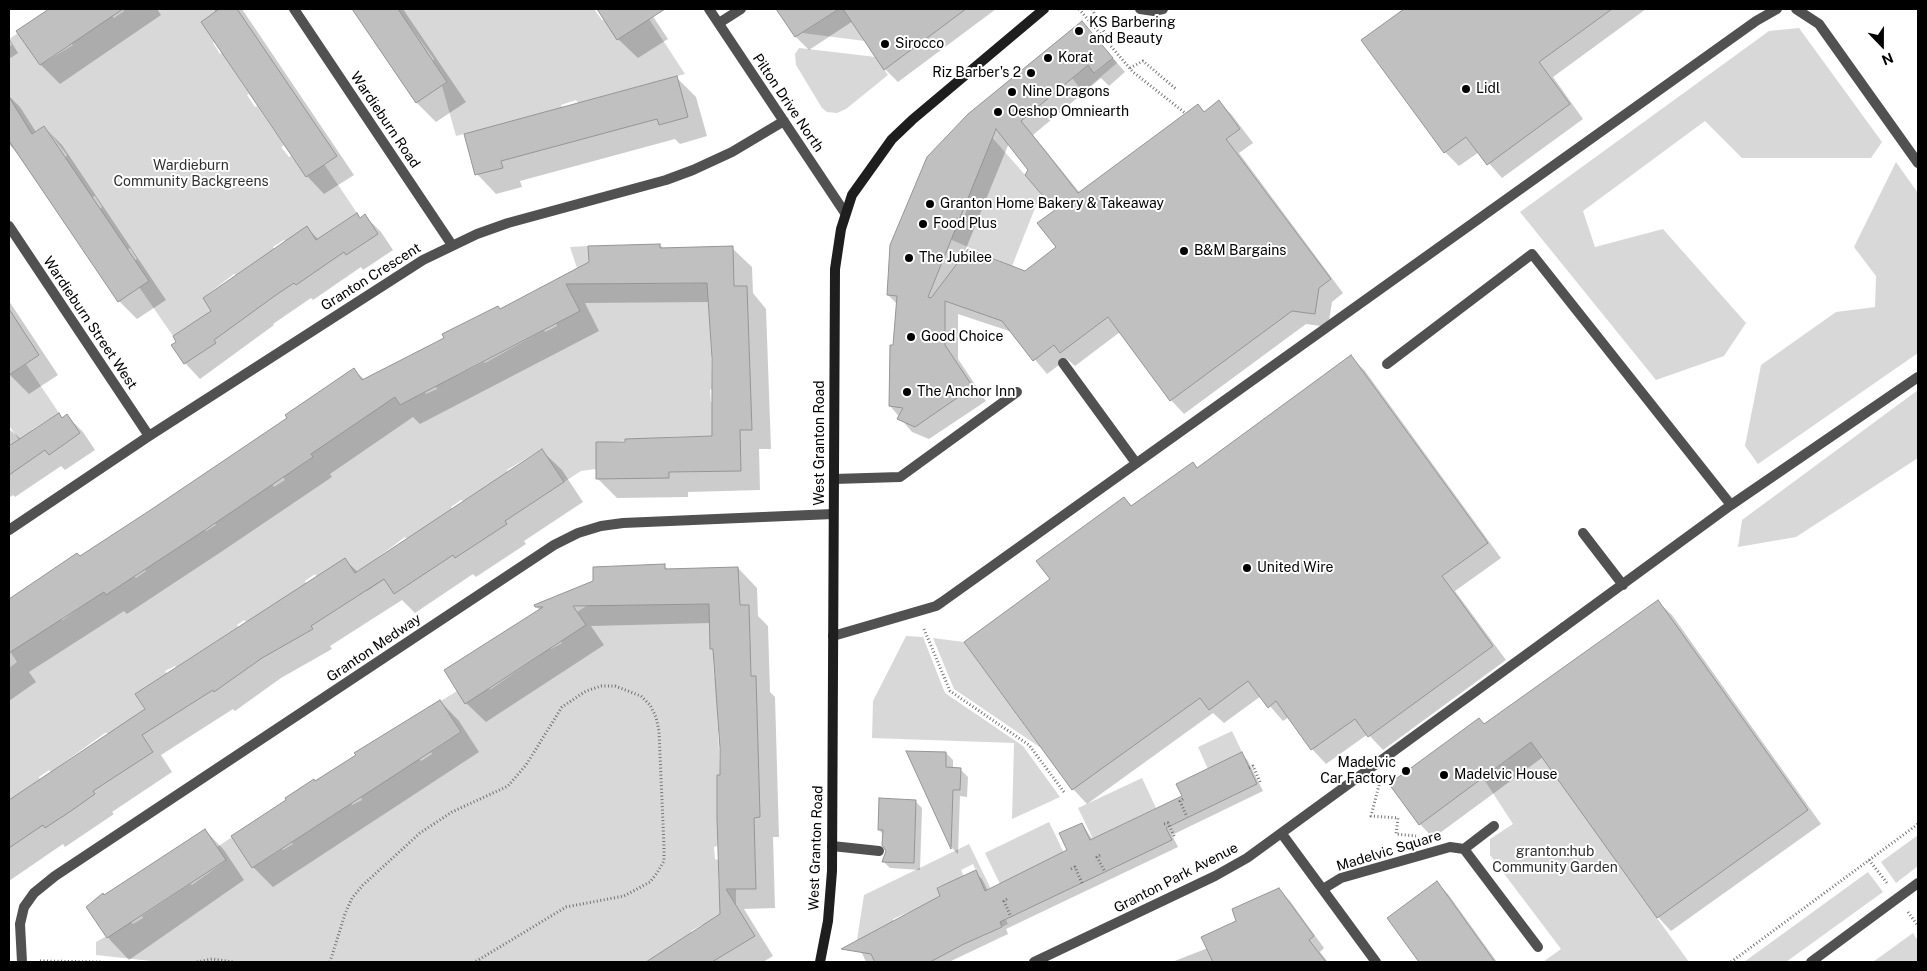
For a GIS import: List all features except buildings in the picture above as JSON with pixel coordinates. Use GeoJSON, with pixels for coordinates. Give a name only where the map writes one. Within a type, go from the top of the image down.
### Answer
{"type":"FeatureCollection","features":[{"type":"Feature","properties":{"kind":"street","name":"Wardieburn Road"},"geometry":{"type":"LineString","coordinates":[[294,9],[452,246]]}},
{"type":"Feature","properties":{"kind":"street","name":"Pilton Drive North"},"geometry":{"type":"LineString","coordinates":[[709,9],[845,213]]}},
{"type":"Feature","properties":{"kind":"street"},"geometry":{"type":"LineString","coordinates":[[719,24],[741,9]]}},
{"type":"Feature","properties":{"kind":"street","name":"West Granton Road"},"geometry":{"type":"LineString","coordinates":[[820,962],[828,921],[832,846],[835,269],[845,213],[852,195],[892,139],[1044,9]]}},
{"type":"Feature","properties":{"kind":"street"},"geometry":{"type":"LineString","coordinates":[[1140,9],[1146,11],[1163,9]]}},
{"type":"Feature","properties":{"kind":"street"},"geometry":{"type":"LineString","coordinates":[[832,636],[918,611],[942,602],[1748,26],[1777,9]]}},
{"type":"Feature","properties":{"kind":"street"},"geometry":{"type":"LineString","coordinates":[[1796,9],[1819,24],[1918,163]]}},
{"type":"Feature","properties":{"kind":"street","name":"Granton Crescent"},"geometry":{"type":"LineString","coordinates":[[9,530],[149,436],[404,271],[452,246],[508,223],[684,173],[732,152],[784,121]]}},
{"type":"Feature","properties":{"kind":"street","name":"Wardieburn Street West"},"geometry":{"type":"LineString","coordinates":[[9,226],[149,436]]}},
{"type":"Feature","properties":{"kind":"street"},"geometry":{"type":"LineString","coordinates":[[1387,364],[1532,254],[1731,505]]}},
{"type":"Feature","properties":{"kind":"street"},"geometry":{"type":"LineString","coordinates":[[1063,363],[1136,464]]}},
{"type":"Feature","properties":{"kind":"street","name":"Granton Park Avenue"},"geometry":{"type":"LineString","coordinates":[[1034,962],[1215,876],[1282,834],[1731,505],[1918,377]]}},
{"type":"Feature","properties":{"kind":"street"},"geometry":{"type":"LineString","coordinates":[[834,479],[900,477],[1017,392]]}},
{"type":"Feature","properties":{"kind":"street","name":"Granton Medway"},"geometry":{"type":"LineString","coordinates":[[22,962],[20,924],[24,907],[34,893],[55,876],[554,545],[585,531],[601,526],[623,523],[833,514]]}},
{"type":"Feature","properties":{"kind":"street"},"geometry":{"type":"LineString","coordinates":[[1583,533],[1623,585]]}},
{"type":"Feature","properties":{"kind":"street"},"geometry":{"type":"LineString","coordinates":[[1494,826],[1464,849],[1538,947]]}},
{"type":"Feature","properties":{"kind":"street"},"geometry":{"type":"LineString","coordinates":[[1282,834],[1376,962]]}},
{"type":"Feature","properties":{"kind":"street"},"geometry":{"type":"LineString","coordinates":[[832,846],[878,851]]}},
{"type":"Feature","properties":{"kind":"street","name":"Madelvic Square"},"geometry":{"type":"LineString","coordinates":[[1323,890],[1340,878],[1450,847],[1464,849]]}},
{"type":"Feature","properties":{"kind":"street"},"geometry":{"type":"LineString","coordinates":[[1811,962],[1918,883]]}},
{"type":"Feature","properties":{"kind":"path"},"geometry":{"type":"LineString","coordinates":[[1079,9],[1133,72],[1185,113]]}},
{"type":"Feature","properties":{"kind":"path"},"geometry":{"type":"LineString","coordinates":[[1092,9],[1112,48]]}},
{"type":"Feature","properties":{"kind":"path"},"geometry":{"type":"LineString","coordinates":[[1130,68],[1143,60],[1176,89]]}},
{"type":"Feature","properties":{"kind":"path"},"geometry":{"type":"LineString","coordinates":[[918,611],[950,691],[1030,746],[1064,792]]}},
{"type":"Feature","properties":{"kind":"path"},"geometry":{"type":"LineString","coordinates":[[330,962],[345,914],[352,898],[363,885],[420,833],[452,812],[508,786],[526,765],[562,708],[586,691],[601,686],[615,686],[641,696],[653,711],[659,730],[664,861],[658,873],[650,882],[624,896],[566,907],[475,962]]}},
{"type":"Feature","properties":{"kind":"path"},"geometry":{"type":"LineString","coordinates":[[1385,758],[1371,816],[1398,818],[1396,834],[1418,836],[1430,853]]}},
{"type":"Feature","properties":{"kind":"path"},"geometry":{"type":"LineString","coordinates":[[1249,768],[1253,766],[1260,782]]}},
{"type":"Feature","properties":{"kind":"path"},"geometry":{"type":"LineString","coordinates":[[1183,800],[1180,801],[1187,817]]}},
{"type":"Feature","properties":{"kind":"path"},"geometry":{"type":"LineString","coordinates":[[1164,824],[1168,823],[1175,838]]}},
{"type":"Feature","properties":{"kind":"path"},"geometry":{"type":"LineString","coordinates":[[1731,962],[1918,824]]}},
{"type":"Feature","properties":{"kind":"path"},"geometry":{"type":"LineString","coordinates":[[1100,855],[1097,856],[1104,872]]}},
{"type":"Feature","properties":{"kind":"path"},"geometry":{"type":"LineString","coordinates":[[1869,860],[1890,887]]}},
{"type":"Feature","properties":{"kind":"path"},"geometry":{"type":"LineString","coordinates":[[1071,868],[1075,867],[1082,883]]}},
{"type":"Feature","properties":{"kind":"path"},"geometry":{"type":"LineString","coordinates":[[1007,899],[1004,901],[1011,917]]}},
{"type":"Feature","properties":{"kind":"path"},"geometry":{"type":"LineString","coordinates":[[1915,921],[1918,926]]}},
{"type":"Feature","properties":{"kind":"path"},"geometry":{"type":"LineString","coordinates":[[197,962],[212,960],[233,962]]}},
{"type":"Feature","properties":{"kind":"path"},"geometry":{"type":"LineString","coordinates":[[32,962],[101,962]]}},
{"type":"Feature","properties":{"kind":"green space","name":"Wardieburn Community Backgreens"},"geometry":{"type":"Polygon","coordinates":[[[123,9],[219,9],[201,22],[220,54],[222,53],[249,94],[247,95],[255,107],[257,106],[284,145],[281,147],[289,157],[291,156],[306,176],[324,164],[357,213],[330,231],[329,258],[307,227],[286,242],[284,240],[273,247],[274,249],[236,275],[234,274],[203,298],[224,329],[199,319],[173,336],[139,287],[135,260],[137,259],[130,248],[127,250],[100,209],[102,207],[95,196],[92,197],[65,158],[67,155],[44,126],[12,147],[9,141],[9,129],[23,120],[9,97],[9,47],[12,45],[9,39],[18,33],[40,65],[73,45],[71,43],[112,15],[114,18],[124,11],[123,9]]]}},
{"type":"Feature","properties":{"kind":"green space"},"geometry":{"type":"Polygon","coordinates":[[[594,9],[602,20],[649,19],[685,74],[578,103],[576,100],[561,105],[562,108],[456,136],[442,86],[447,82],[433,61],[434,59],[398,10],[594,9]]]}},
{"type":"Feature","properties":{"kind":"green space"},"geometry":{"type":"Polygon","coordinates":[[[839,9],[843,9],[865,41],[802,33],[839,9]]]}},
{"type":"Feature","properties":{"kind":"green space"},"geometry":{"type":"Polygon","coordinates":[[[1799,28],[1882,142],[1871,158],[1742,158],[1705,121],[1583,211],[1595,247],[1663,229],[1746,323],[1724,356],[1656,380],[1520,212],[1769,31],[1799,28]]]}},
{"type":"Feature","properties":{"kind":"green space"},"geometry":{"type":"Polygon","coordinates":[[[799,48],[876,57],[888,75],[846,109],[837,113],[827,112],[822,108],[796,65],[795,54],[799,48]]]}},
{"type":"Feature","properties":{"kind":"green space"},"geometry":{"type":"Polygon","coordinates":[[[1113,58],[1117,63],[1083,92],[1072,78],[1088,65],[1095,73],[1113,58]]]}},
{"type":"Feature","properties":{"kind":"green space"},"geometry":{"type":"Polygon","coordinates":[[[989,134],[1041,193],[1012,266],[938,234],[947,213],[963,219],[971,199],[968,198],[989,134]]]}},
{"type":"Feature","properties":{"kind":"green space"},"geometry":{"type":"Polygon","coordinates":[[[1896,162],[1918,193],[1918,353],[1758,464],[1745,446],[1761,365],[1836,312],[1875,307],[1876,276],[1854,247],[1896,162]]]}},
{"type":"Feature","properties":{"kind":"green space"},"geometry":{"type":"Polygon","coordinates":[[[588,246],[590,283],[632,284],[632,282],[661,281],[661,284],[703,283],[709,280],[712,389],[710,390],[711,402],[713,402],[714,439],[708,436],[668,437],[596,443],[596,469],[581,471],[564,482],[542,449],[507,470],[508,472],[463,501],[461,500],[451,507],[452,509],[407,539],[405,537],[373,561],[385,579],[367,591],[345,559],[317,577],[315,574],[305,581],[306,584],[246,622],[244,620],[237,625],[238,627],[176,667],[165,671],[167,674],[135,694],[156,726],[142,735],[105,733],[51,772],[49,770],[39,777],[40,780],[9,800],[9,668],[17,662],[9,650],[9,620],[17,614],[63,620],[103,590],[106,595],[134,576],[136,578],[146,571],[145,569],[204,530],[206,531],[216,525],[215,523],[272,484],[274,487],[285,480],[283,477],[313,457],[310,453],[349,428],[381,370],[400,405],[425,392],[426,394],[437,389],[436,386],[485,363],[544,330],[545,332],[557,326],[556,323],[580,311],[562,276],[577,268],[570,247],[588,246]]]}},
{"type":"Feature","properties":{"kind":"green space"},"geometry":{"type":"Polygon","coordinates":[[[26,364],[59,413],[32,430],[44,448],[31,457],[9,428],[9,375],[26,364]]]}},
{"type":"Feature","properties":{"kind":"green space"},"geometry":{"type":"Polygon","coordinates":[[[1918,390],[1918,458],[1796,537],[1738,547],[1742,520],[1918,390]]]}},
{"type":"Feature","properties":{"kind":"green space"},"geometry":{"type":"Polygon","coordinates":[[[594,601],[666,602],[666,605],[707,604],[711,601],[710,649],[713,649],[714,677],[718,677],[719,706],[717,707],[720,775],[717,846],[714,847],[715,859],[718,860],[719,890],[736,889],[736,906],[703,927],[702,925],[691,931],[692,933],[646,962],[160,962],[96,955],[96,942],[131,922],[133,924],[143,918],[142,916],[190,884],[192,885],[225,861],[217,847],[232,837],[252,868],[293,844],[292,842],[351,803],[352,805],[362,800],[361,797],[419,759],[421,761],[432,754],[431,752],[461,732],[441,701],[457,691],[491,689],[550,648],[562,643],[561,640],[585,624],[577,612],[594,601]]]}},
{"type":"Feature","properties":{"kind":"green space"},"geometry":{"type":"Polygon","coordinates":[[[906,636],[923,637],[945,693],[1023,746],[1060,797],[1012,819],[1014,743],[872,738],[873,701],[906,636]]]}},
{"type":"Feature","properties":{"kind":"green space"},"geometry":{"type":"Polygon","coordinates":[[[933,638],[964,642],[1041,748],[954,689],[933,638]]]}},
{"type":"Feature","properties":{"kind":"green space","name":"granton:hub Community Garden"},"geometry":{"type":"Polygon","coordinates":[[[1507,708],[1689,962],[1543,962],[1561,949],[1490,855],[1490,839],[1513,824],[1483,778],[1509,759],[1484,725],[1507,708]]]}},
{"type":"Feature","properties":{"kind":"green space"},"geometry":{"type":"Polygon","coordinates":[[[1232,731],[1242,752],[1208,769],[1198,747],[1232,731]]]}},
{"type":"Feature","properties":{"kind":"green space"},"geometry":{"type":"Polygon","coordinates":[[[1142,778],[1156,808],[1093,839],[1078,808],[1142,778]]]}},
{"type":"Feature","properties":{"kind":"green space"},"geometry":{"type":"Polygon","coordinates":[[[1049,822],[1064,853],[1000,884],[985,853],[1049,822]]]}},
{"type":"Feature","properties":{"kind":"green space"},"geometry":{"type":"Polygon","coordinates":[[[1918,835],[1918,866],[1896,883],[1881,862],[1918,835]]]}},
{"type":"Feature","properties":{"kind":"green space"},"geometry":{"type":"Polygon","coordinates":[[[969,844],[1008,924],[1002,927],[973,864],[961,870],[970,890],[948,883],[937,887],[941,896],[918,914],[916,909],[893,919],[896,925],[874,943],[857,940],[864,895],[969,844]]]}},
{"type":"Feature","properties":{"kind":"green space"},"geometry":{"type":"Polygon","coordinates":[[[1868,872],[1883,892],[1786,962],[1744,962],[1868,872]]]}},
{"type":"Feature","properties":{"kind":"green space"},"geometry":{"type":"Polygon","coordinates":[[[1913,933],[1918,941],[1918,962],[1873,962],[1913,933]]]}},
{"type":"Feature","properties":{"kind":"place","name":"KS Barbering and Beauty"},"geometry":{"type":"Point","coordinates":[1079,31]}},
{"type":"Feature","properties":{"kind":"place","name":"Sirocco"},"geometry":{"type":"Point","coordinates":[885,44]}},
{"type":"Feature","properties":{"kind":"place","name":"Korat"},"geometry":{"type":"Point","coordinates":[1048,58]}},
{"type":"Feature","properties":{"kind":"place","name":"Riz Barber's 2"},"geometry":{"type":"Point","coordinates":[1031,73]}},
{"type":"Feature","properties":{"kind":"place","name":"Lidl"},"geometry":{"type":"Point","coordinates":[1466,89]}},
{"type":"Feature","properties":{"kind":"place","name":"Nine Dragons"},"geometry":{"type":"Point","coordinates":[1012,92]}},
{"type":"Feature","properties":{"kind":"place","name":"Oeshop Omniearth"},"geometry":{"type":"Point","coordinates":[998,112]}},
{"type":"Feature","properties":{"kind":"place","name":"Granton Home Bakery & Takeaway"},"geometry":{"type":"Point","coordinates":[930,204]}},
{"type":"Feature","properties":{"kind":"place","name":"Food Plus"},"geometry":{"type":"Point","coordinates":[923,224]}},
{"type":"Feature","properties":{"kind":"place","name":"B&M Bargains"},"geometry":{"type":"Point","coordinates":[1184,251]}},
{"type":"Feature","properties":{"kind":"place","name":"The Jubilee"},"geometry":{"type":"Point","coordinates":[909,258]}},
{"type":"Feature","properties":{"kind":"place","name":"Good Choice"},"geometry":{"type":"Point","coordinates":[911,337]}},
{"type":"Feature","properties":{"kind":"place","name":"The Anchor Inn"},"geometry":{"type":"Point","coordinates":[907,392]}},
{"type":"Feature","properties":{"kind":"place","name":"United Wire"},"geometry":{"type":"Point","coordinates":[1247,568]}},
{"type":"Feature","properties":{"kind":"place","name":"Madelvic Car Factory"},"geometry":{"type":"Point","coordinates":[1406,771]}},
{"type":"Feature","properties":{"kind":"place","name":"Madelvic House"},"geometry":{"type":"Point","coordinates":[1444,775]}}]}
